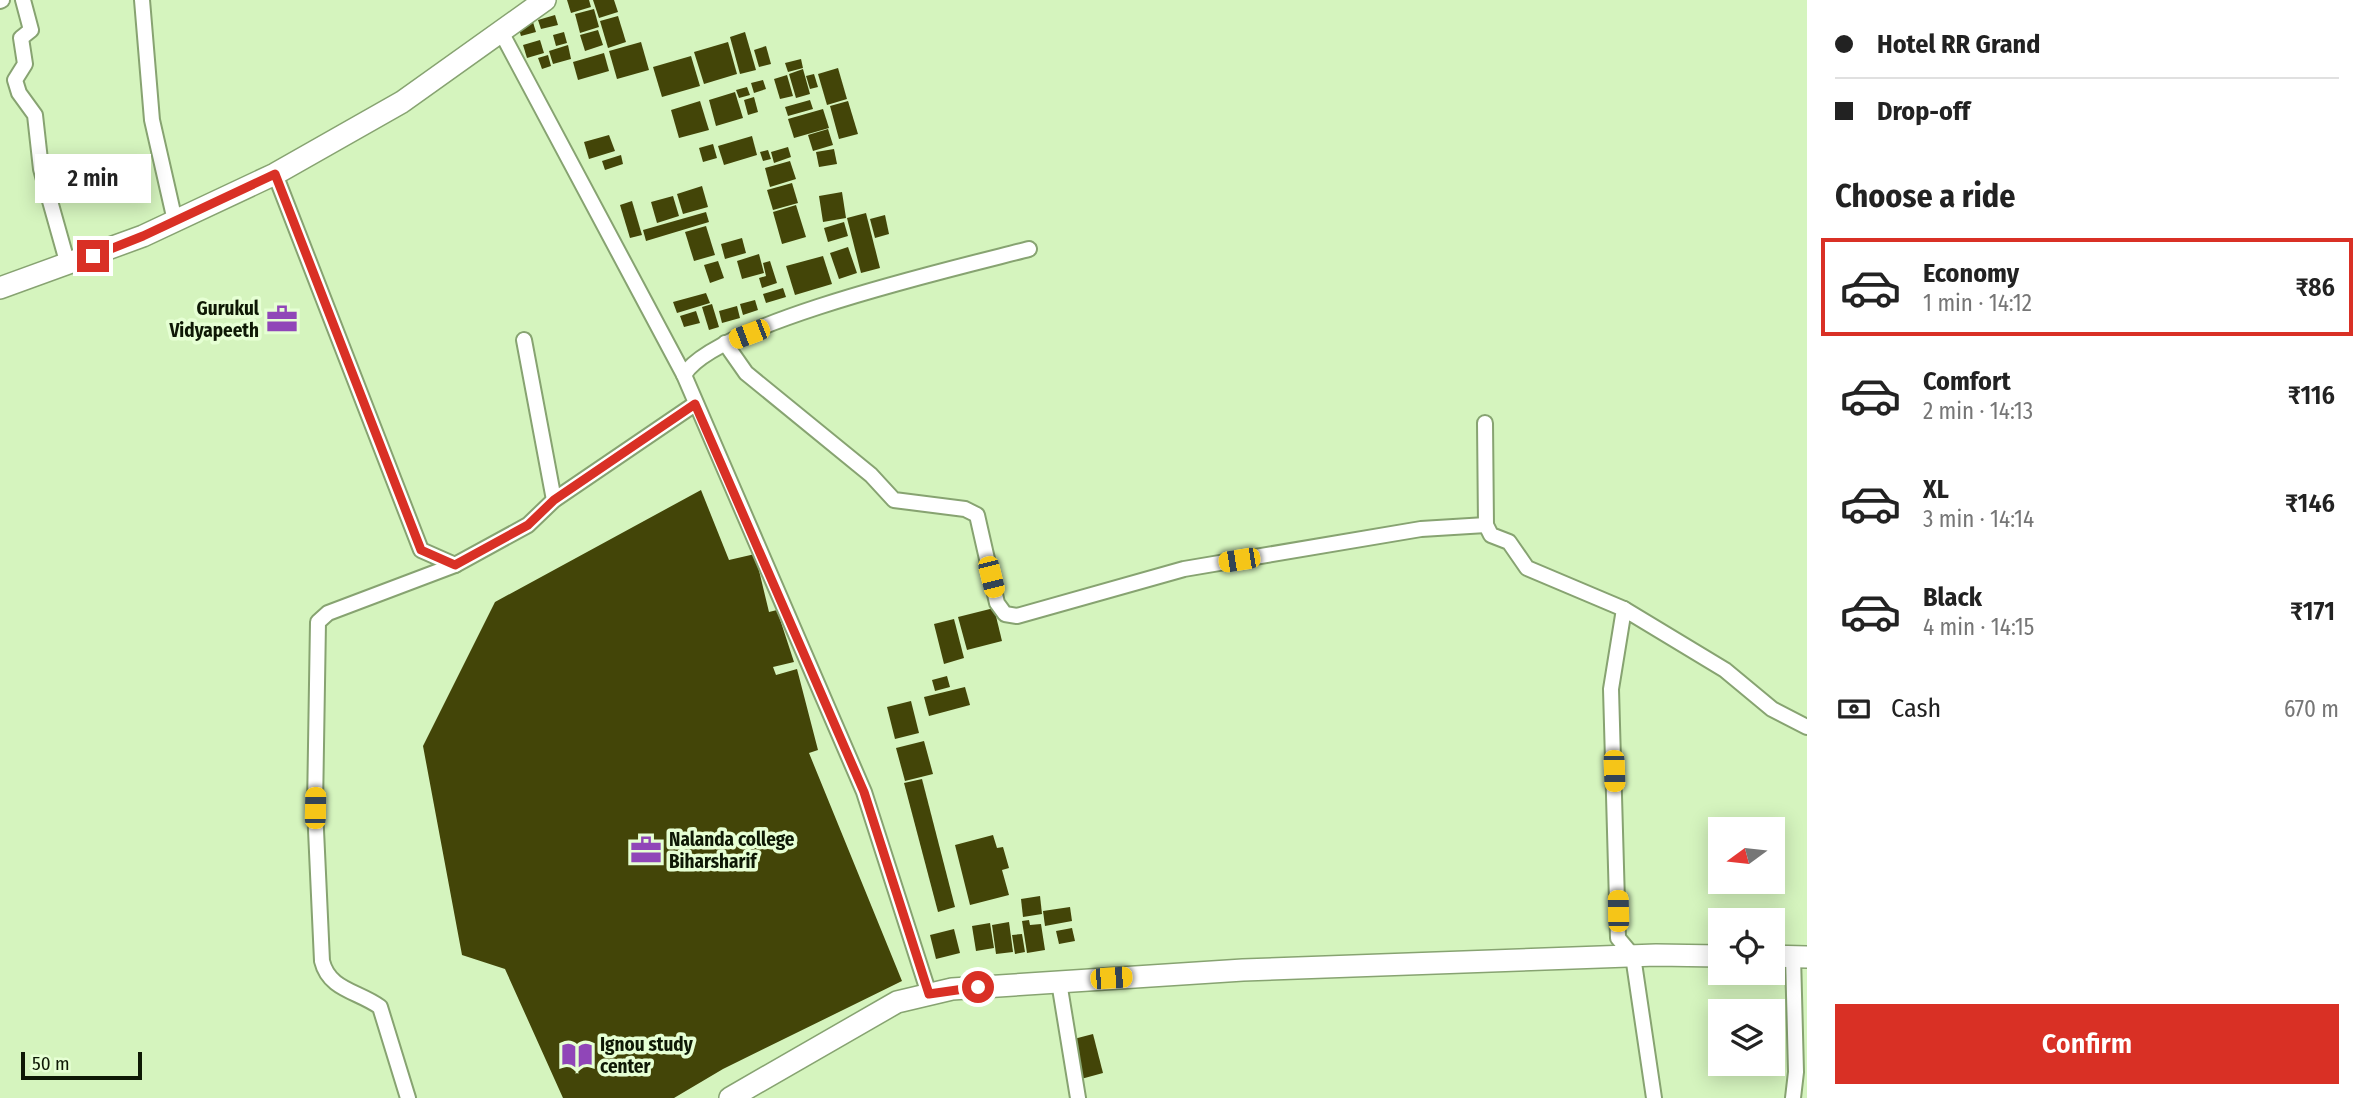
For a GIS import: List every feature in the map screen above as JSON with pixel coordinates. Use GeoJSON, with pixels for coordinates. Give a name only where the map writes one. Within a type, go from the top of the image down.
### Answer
{"type":"FeatureCollection","features":[{"type":"Feature","properties":{"kind":"main road"},"geometry":{"type":"LineString","coordinates":[[0,288],[68,265],[174,221],[275,174],[402,102],[545,0]]}},
{"type":"Feature","properties":{"kind":"main road"},"geometry":{"type":"LineString","coordinates":[[730,1098],[897,1002],[952,989],[1243,970],[1633,956],[1708,956]]}},
{"type":"Feature","properties":{"kind":"street"},"geometry":{"type":"LineString","coordinates":[[23,0],[31,30],[20,38],[25,64],[15,80],[19,93],[35,115],[40,140],[38,155],[68,265]]}},
{"type":"Feature","properties":{"kind":"street"},"geometry":{"type":"LineString","coordinates":[[142,0],[152,120],[174,221]]}},
{"type":"Feature","properties":{"kind":"street"},"geometry":{"type":"LineString","coordinates":[[500,30],[684,375],[864,792],[929,994]]}},
{"type":"Feature","properties":{"kind":"street"},"geometry":{"type":"LineString","coordinates":[[275,174],[421,550],[455,565]]}},
{"type":"Feature","properties":{"kind":"street"},"geometry":{"type":"LineString","coordinates":[[684,375],[691,363],[725,343],[819,306],[1029,249]]}},
{"type":"Feature","properties":{"kind":"street"},"geometry":{"type":"LineString","coordinates":[[524,340],[554,500]]}},
{"type":"Feature","properties":{"kind":"street"},"geometry":{"type":"LineString","coordinates":[[725,343],[746,373],[871,475],[894,500],[965,509],[977,515],[997,603],[1005,614],[1017,616],[1184,569],[1420,529],[1486,525]]}},
{"type":"Feature","properties":{"kind":"street"},"geometry":{"type":"LineString","coordinates":[[408,1098],[380,1007],[332,982],[325,975],[322,961],[315,808],[318,622],[328,613],[455,565],[528,525],[554,500],[695,404]]}},
{"type":"Feature","properties":{"kind":"street"},"geometry":{"type":"LineString","coordinates":[[1485,423],[1486,525],[1490,535],[1509,542],[1527,568],[1624,609],[1725,670],[1772,709],[1807,727]]}},
{"type":"Feature","properties":{"kind":"street"},"geometry":{"type":"LineString","coordinates":[[1624,609],[1611,689],[1618,939],[1633,956],[1654,1098]]}},
{"type":"Feature","properties":{"kind":"street"},"geometry":{"type":"LineString","coordinates":[[1791,956],[1796,1072],[1793,1098]]}},
{"type":"Feature","properties":{"kind":"street"},"geometry":{"type":"LineString","coordinates":[[1059,982],[1078,1098]]}},
{"type":"Feature","properties":{"kind":"building"},"geometry":{"type":"Polygon","coordinates":[[[567,0],[589,0],[591,7],[571,13],[567,0]]]}},
{"type":"Feature","properties":{"kind":"building"},"geometry":{"type":"Polygon","coordinates":[[[593,0],[614,0],[618,12],[599,18],[593,0]]]}},
{"type":"Feature","properties":{"kind":"building"},"geometry":{"type":"Polygon","coordinates":[[[594,9],[599,27],[580,33],[575,14],[594,9]]]}},
{"type":"Feature","properties":{"kind":"building"},"geometry":{"type":"Polygon","coordinates":[[[555,15],[558,25],[541,29],[538,20],[555,15]]]}},
{"type":"Feature","properties":{"kind":"building"},"geometry":{"type":"Polygon","coordinates":[[[618,16],[626,42],[608,48],[600,21],[618,16]]]}},
{"type":"Feature","properties":{"kind":"building"},"geometry":{"type":"Polygon","coordinates":[[[532,19],[536,32],[521,36],[517,23],[532,19]]]}},
{"type":"Feature","properties":{"kind":"building"},"geometry":{"type":"Polygon","coordinates":[[[598,30],[603,45],[585,51],[580,35],[598,30]]]}},
{"type":"Feature","properties":{"kind":"building"},"geometry":{"type":"Polygon","coordinates":[[[564,32],[567,43],[556,46],[553,35],[564,32]]]}},
{"type":"Feature","properties":{"kind":"building"},"geometry":{"type":"Polygon","coordinates":[[[745,32],[756,70],[740,74],[730,37],[745,32]]]}},
{"type":"Feature","properties":{"kind":"building"},"geometry":{"type":"Polygon","coordinates":[[[540,40],[544,53],[527,58],[523,45],[540,40]]]}},
{"type":"Feature","properties":{"kind":"building"},"geometry":{"type":"Polygon","coordinates":[[[641,42],[649,70],[617,79],[609,51],[641,42]]]}},
{"type":"Feature","properties":{"kind":"building"},"geometry":{"type":"Polygon","coordinates":[[[728,42],[737,74],[704,84],[694,52],[728,42]]]}},
{"type":"Feature","properties":{"kind":"building"},"geometry":{"type":"Polygon","coordinates":[[[568,45],[571,59],[553,64],[549,51],[568,45]]]}},
{"type":"Feature","properties":{"kind":"building"},"geometry":{"type":"Polygon","coordinates":[[[766,46],[771,64],[759,67],[754,50],[766,46]]]}},
{"type":"Feature","properties":{"kind":"building"},"geometry":{"type":"Polygon","coordinates":[[[604,53],[609,71],[578,80],[573,62],[604,53]]]}},
{"type":"Feature","properties":{"kind":"building"},"geometry":{"type":"Polygon","coordinates":[[[548,55],[551,66],[542,69],[538,58],[548,55]]]}},
{"type":"Feature","properties":{"kind":"building"},"geometry":{"type":"Polygon","coordinates":[[[691,56],[700,86],[662,97],[653,67],[691,56]]]}},
{"type":"Feature","properties":{"kind":"building"},"geometry":{"type":"Polygon","coordinates":[[[801,59],[803,68],[788,72],[785,63],[801,59]]]}},
{"type":"Feature","properties":{"kind":"building"},"geometry":{"type":"Polygon","coordinates":[[[838,68],[847,99],[827,105],[818,74],[838,68]]]}},
{"type":"Feature","properties":{"kind":"building"},"geometry":{"type":"Polygon","coordinates":[[[803,69],[810,94],[796,98],[789,74],[803,69]]]}},
{"type":"Feature","properties":{"kind":"building"},"geometry":{"type":"Polygon","coordinates":[[[814,74],[818,87],[810,89],[806,76],[814,74]]]}},
{"type":"Feature","properties":{"kind":"building"},"geometry":{"type":"Polygon","coordinates":[[[787,75],[793,96],[780,99],[774,79],[787,75]]]}},
{"type":"Feature","properties":{"kind":"building"},"geometry":{"type":"Polygon","coordinates":[[[763,80],[766,89],[754,93],[751,83],[763,80]]]}},
{"type":"Feature","properties":{"kind":"building"},"geometry":{"type":"Polygon","coordinates":[[[747,87],[750,95],[739,98],[736,90],[747,87]]]}},
{"type":"Feature","properties":{"kind":"building"},"geometry":{"type":"Polygon","coordinates":[[[735,92],[743,118],[716,126],[709,100],[735,92]]]}},
{"type":"Feature","properties":{"kind":"building"},"geometry":{"type":"Polygon","coordinates":[[[754,97],[758,112],[748,115],[744,100],[754,97]]]}},
{"type":"Feature","properties":{"kind":"building"},"geometry":{"type":"Polygon","coordinates":[[[810,100],[813,109],[788,116],[785,107],[810,100]]]}},
{"type":"Feature","properties":{"kind":"building"},"geometry":{"type":"Polygon","coordinates":[[[700,101],[709,130],[679,138],[671,110],[700,101]]]}},
{"type":"Feature","properties":{"kind":"building"},"geometry":{"type":"Polygon","coordinates":[[[848,101],[858,134],[839,139],[830,106],[848,101]]]}},
{"type":"Feature","properties":{"kind":"building"},"geometry":{"type":"Polygon","coordinates":[[[823,109],[829,128],[794,138],[788,119],[823,109]]]}},
{"type":"Feature","properties":{"kind":"building"},"geometry":{"type":"Polygon","coordinates":[[[828,129],[833,145],[813,151],[808,135],[828,129]]]}},
{"type":"Feature","properties":{"kind":"building"},"geometry":{"type":"Polygon","coordinates":[[[609,135],[615,151],[589,159],[584,142],[609,135]]]}},
{"type":"Feature","properties":{"kind":"building"},"geometry":{"type":"Polygon","coordinates":[[[752,136],[757,155],[724,165],[718,146],[752,136]]]}},
{"type":"Feature","properties":{"kind":"building"},"geometry":{"type":"Polygon","coordinates":[[[713,144],[717,158],[703,162],[699,148],[713,144]]]}},
{"type":"Feature","properties":{"kind":"building"},"geometry":{"type":"Polygon","coordinates":[[[788,147],[791,157],[774,163],[771,152],[788,147]]]}},
{"type":"Feature","properties":{"kind":"building"},"geometry":{"type":"Polygon","coordinates":[[[834,149],[837,164],[819,167],[816,152],[834,149]]]}},
{"type":"Feature","properties":{"kind":"building"},"geometry":{"type":"Polygon","coordinates":[[[768,150],[771,159],[763,161],[760,152],[768,150]]]}},
{"type":"Feature","properties":{"kind":"building"},"geometry":{"type":"Polygon","coordinates":[[[621,155],[623,164],[605,170],[602,161],[621,155]]]}},
{"type":"Feature","properties":{"kind":"building"},"geometry":{"type":"Polygon","coordinates":[[[790,161],[796,179],[770,187],[765,168],[790,161]]]}},
{"type":"Feature","properties":{"kind":"building"},"geometry":{"type":"Polygon","coordinates":[[[792,183],[798,203],[773,210],[767,190],[792,183]]]}},
{"type":"Feature","properties":{"kind":"building"},"geometry":{"type":"Polygon","coordinates":[[[702,186],[708,207],[683,214],[677,194],[702,186]]]}},
{"type":"Feature","properties":{"kind":"building"},"geometry":{"type":"Polygon","coordinates":[[[842,192],[846,218],[823,222],[819,196],[842,192]]]}},
{"type":"Feature","properties":{"kind":"building"},"geometry":{"type":"Polygon","coordinates":[[[673,196],[679,216],[657,223],[651,202],[673,196]]]}},
{"type":"Feature","properties":{"kind":"building"},"geometry":{"type":"Polygon","coordinates":[[[632,201],[642,235],[630,238],[620,205],[632,201]]]}},
{"type":"Feature","properties":{"kind":"building"},"geometry":{"type":"Polygon","coordinates":[[[796,205],[806,237],[782,244],[773,212],[796,205]]]}},
{"type":"Feature","properties":{"kind":"building"},"geometry":{"type":"Polygon","coordinates":[[[706,212],[709,222],[646,241],[643,230],[706,212]]]}},
{"type":"Feature","properties":{"kind":"building"},"geometry":{"type":"Polygon","coordinates":[[[866,213],[880,268],[861,273],[847,218],[866,213]]]}},
{"type":"Feature","properties":{"kind":"building"},"geometry":{"type":"Polygon","coordinates":[[[885,215],[889,234],[875,238],[870,219],[885,215]]]}},
{"type":"Feature","properties":{"kind":"building"},"geometry":{"type":"Polygon","coordinates":[[[844,222],[848,236],[828,242],[824,228],[844,222]]]}},
{"type":"Feature","properties":{"kind":"building"},"geometry":{"type":"Polygon","coordinates":[[[706,226],[715,255],[694,261],[685,232],[706,226]]]}},
{"type":"Feature","properties":{"kind":"building"},"geometry":{"type":"Polygon","coordinates":[[[742,238],[746,253],[725,259],[721,244],[742,238]]]}},
{"type":"Feature","properties":{"kind":"building"},"geometry":{"type":"Polygon","coordinates":[[[848,247],[857,273],[839,279],[830,253],[848,247]]]}},
{"type":"Feature","properties":{"kind":"building"},"geometry":{"type":"Polygon","coordinates":[[[759,254],[764,273],[742,279],[737,261],[759,254]]]}},
{"type":"Feature","properties":{"kind":"building"},"geometry":{"type":"Polygon","coordinates":[[[823,256],[832,284],[795,295],[786,266],[823,256]]]}},
{"type":"Feature","properties":{"kind":"building"},"geometry":{"type":"Polygon","coordinates":[[[718,261],[724,278],[710,283],[704,265],[718,261]]]}},
{"type":"Feature","properties":{"kind":"building"},"geometry":{"type":"Polygon","coordinates":[[[770,261],[777,283],[762,288],[759,278],[766,276],[763,263],[770,261]]]}},
{"type":"Feature","properties":{"kind":"building"},"geometry":{"type":"Polygon","coordinates":[[[783,288],[786,297],[766,303],[763,294],[783,288]]]}},
{"type":"Feature","properties":{"kind":"building"},"geometry":{"type":"Polygon","coordinates":[[[706,293],[710,303],[677,313],[673,302],[706,293]]]}},
{"type":"Feature","properties":{"kind":"building"},"geometry":{"type":"Polygon","coordinates":[[[755,300],[758,310],[743,315],[740,304],[755,300]]]}},
{"type":"Feature","properties":{"kind":"building"},"geometry":{"type":"Polygon","coordinates":[[[712,304],[719,327],[709,330],[702,307],[712,304]]]}},
{"type":"Feature","properties":{"kind":"building"},"geometry":{"type":"Polygon","coordinates":[[[737,306],[740,318],[722,323],[719,311],[737,306]]]}},
{"type":"Feature","properties":{"kind":"building"},"geometry":{"type":"Polygon","coordinates":[[[696,311],[700,323],[684,327],[680,316],[696,311]]]}},
{"type":"Feature","properties":{"kind":"building","name":"Nalanda college Biharsharif"},"geometry":{"type":"Polygon","coordinates":[[[701,490],[729,560],[755,554],[769,612],[777,610],[794,662],[773,667],[776,675],[797,669],[818,750],[809,753],[902,981],[723,1069],[674,1098],[563,1098],[505,969],[462,955],[423,746],[495,602],[701,490]]]}},
{"type":"Feature","properties":{"kind":"building"},"geometry":{"type":"Polygon","coordinates":[[[994,608],[1002,641],[967,650],[958,617],[994,608]]]}},
{"type":"Feature","properties":{"kind":"building"},"geometry":{"type":"Polygon","coordinates":[[[954,619],[964,658],[944,664],[934,624],[954,619]]]}},
{"type":"Feature","properties":{"kind":"building"},"geometry":{"type":"Polygon","coordinates":[[[947,676],[950,687],[935,691],[932,680],[947,676]]]}},
{"type":"Feature","properties":{"kind":"building"},"geometry":{"type":"Polygon","coordinates":[[[965,687],[970,705],[929,716],[924,697],[965,687]]]}},
{"type":"Feature","properties":{"kind":"building"},"geometry":{"type":"Polygon","coordinates":[[[911,701],[919,733],[895,739],[887,707],[911,701]]]}},
{"type":"Feature","properties":{"kind":"building"},"geometry":{"type":"Polygon","coordinates":[[[924,741],[933,774],[905,781],[896,748],[924,741]]]}},
{"type":"Feature","properties":{"kind":"building"},"geometry":{"type":"Polygon","coordinates":[[[922,779],[955,907],[938,912],[904,783],[922,779]]]}},
{"type":"Feature","properties":{"kind":"building"},"geometry":{"type":"Polygon","coordinates":[[[993,835],[997,848],[1003,847],[1009,868],[1002,870],[1009,895],[970,905],[955,845],[993,835]]]}},
{"type":"Feature","properties":{"kind":"building"},"geometry":{"type":"Polygon","coordinates":[[[1040,896],[1042,914],[1023,917],[1021,899],[1040,896]]]}},
{"type":"Feature","properties":{"kind":"building"},"geometry":{"type":"Polygon","coordinates":[[[1070,907],[1072,921],[1045,926],[1043,911],[1070,907]]]}},
{"type":"Feature","properties":{"kind":"building"},"geometry":{"type":"Polygon","coordinates":[[[1029,920],[1030,925],[1041,924],[1045,950],[1027,953],[1022,921],[1029,920]]]}},
{"type":"Feature","properties":{"kind":"building"},"geometry":{"type":"Polygon","coordinates":[[[1009,922],[1013,952],[996,954],[992,925],[1009,922]]]}},
{"type":"Feature","properties":{"kind":"building"},"geometry":{"type":"Polygon","coordinates":[[[990,923],[994,948],[976,951],[972,926],[990,923]]]}},
{"type":"Feature","properties":{"kind":"building"},"geometry":{"type":"Polygon","coordinates":[[[1072,928],[1075,941],[1059,944],[1056,931],[1072,928]]]}},
{"type":"Feature","properties":{"kind":"building"},"geometry":{"type":"Polygon","coordinates":[[[954,929],[960,953],[936,959],[930,935],[954,929]]]}},
{"type":"Feature","properties":{"kind":"building"},"geometry":{"type":"Polygon","coordinates":[[[1022,934],[1025,952],[1015,954],[1012,935],[1022,934]]]}},
{"type":"Feature","properties":{"kind":"building"},"geometry":{"type":"Polygon","coordinates":[[[1093,1034],[1103,1073],[1081,1079],[1070,1040],[1093,1034]]]}},
{"type":"Feature","properties":{"kind":"place","name":"Gurukul Vidyapeeth"},"geometry":{"type":"Point","coordinates":[282,319]}},
{"type":"Feature","properties":{"kind":"place","name":"Nalanda college Biharsharif"},"geometry":{"type":"Point","coordinates":[646,850]}},
{"type":"Feature","properties":{"kind":"place","name":"Ignou study center"},"geometry":{"type":"Point","coordinates":[577,1055]}},
{"type":"Feature","properties":{"kind":"route"},"geometry":{"type":"LineString","coordinates":[[93,256],[143,236],[275,174],[421,550],[455,565],[528,525],[554,500],[695,404],[864,792],[929,994],[978,987]]}}]}
